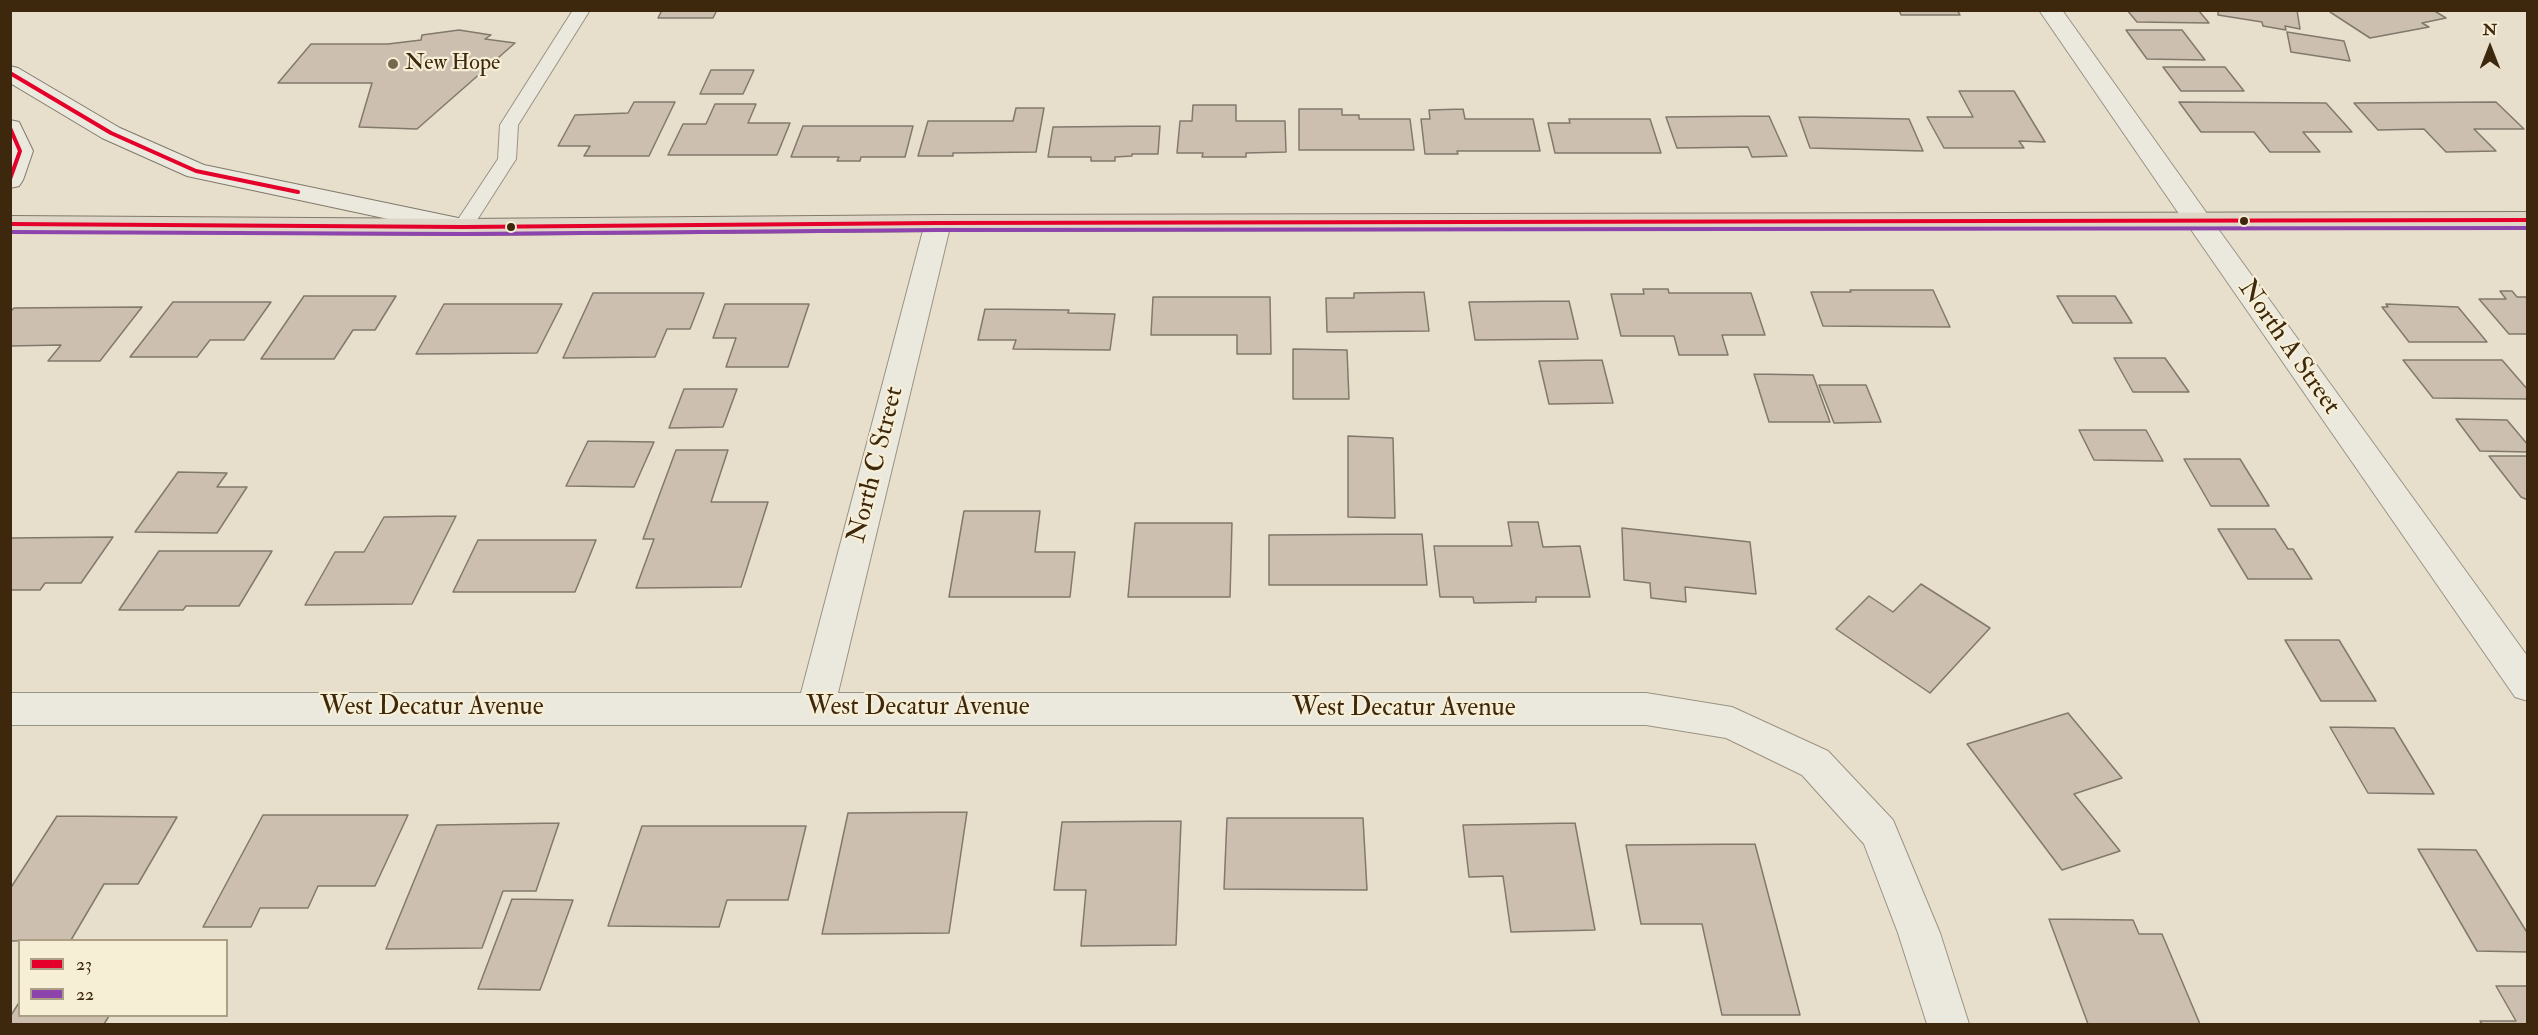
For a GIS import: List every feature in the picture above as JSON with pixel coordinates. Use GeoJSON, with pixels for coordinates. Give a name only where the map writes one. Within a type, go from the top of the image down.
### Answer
{"type":"FeatureCollection","features":[{"type":"Feature","properties":{"kind":"main road"},"geometry":{"type":"LineString","coordinates":[[10,224],[463,227],[938,223],[2528,220]]}},
{"type":"Feature","properties":{"kind":"street","name":"North A Street"},"geometry":{"type":"LineString","coordinates":[[2050,10],[2528,686]]}},
{"type":"Feature","properties":{"kind":"street"},"geometry":{"type":"LineString","coordinates":[[10,73],[111,134],[196,171],[463,227]]}},
{"type":"Feature","properties":{"kind":"street"},"geometry":{"type":"LineString","coordinates":[[10,127],[20,151],[10,180]]}},
{"type":"Feature","properties":{"kind":"street","name":"North C Street"},"geometry":{"type":"LineString","coordinates":[[816,707],[938,223]]}},
{"type":"Feature","properties":{"kind":"street","name":"West Decatur Avenue"},"geometry":{"type":"LineString","coordinates":[[10,709],[816,707],[1646,709],[1732,723],[1815,763],[1878,833],[1919,933],[1948,1024]]}},
{"type":"Feature","properties":{"kind":"lane"},"geometry":{"type":"LineString","coordinates":[[463,227],[507,159],[509,125],[582,10]]}},
{"type":"Feature","properties":{"kind":"building"},"geometry":{"type":"Polygon","coordinates":[[[662,10],[717,10],[713,18],[658,18],[662,10]]]}},
{"type":"Feature","properties":{"kind":"building"},"geometry":{"type":"Polygon","coordinates":[[[1899,10],[1957,10],[1960,15],[1901,15],[1899,10]]]}},
{"type":"Feature","properties":{"kind":"building"},"geometry":{"type":"Polygon","coordinates":[[[2127,10],[2204,10],[2199,11],[2209,23],[2137,22],[2127,10]]]}},
{"type":"Feature","properties":{"kind":"building"},"geometry":{"type":"Polygon","coordinates":[[[2218,10],[2297,10],[2300,29],[2285,26],[2286,30],[2263,26],[2262,22],[2218,15],[2218,10]]]}},
{"type":"Feature","properties":{"kind":"building"},"geometry":{"type":"Polygon","coordinates":[[[2338,10],[2433,10],[2446,18],[2422,23],[2429,27],[2370,38],[2330,12],[2338,10]]]}},
{"type":"Feature","properties":{"kind":"building","name":"New Hope"},"geometry":{"type":"Polygon","coordinates":[[[459,30],[491,35],[485,39],[515,43],[417,129],[359,127],[372,83],[278,83],[311,44],[388,44],[421,40],[422,35],[459,30]]]}},
{"type":"Feature","properties":{"kind":"building"},"geometry":{"type":"Polygon","coordinates":[[[2126,30],[2182,30],[2205,60],[2147,59],[2126,30]]]}},
{"type":"Feature","properties":{"kind":"building"},"geometry":{"type":"Polygon","coordinates":[[[2287,32],[2344,41],[2350,61],[2291,52],[2287,32]]]}},
{"type":"Feature","properties":{"kind":"building"},"geometry":{"type":"Polygon","coordinates":[[[2163,67],[2225,67],[2244,91],[2181,91],[2163,67]]]}},
{"type":"Feature","properties":{"kind":"building"},"geometry":{"type":"Polygon","coordinates":[[[711,70],[754,70],[743,94],[700,94],[711,70]]]}},
{"type":"Feature","properties":{"kind":"building"},"geometry":{"type":"Polygon","coordinates":[[[1959,91],[2014,91],[2045,142],[2019,141],[2024,148],[1944,148],[1927,117],[1973,117],[1959,91]]]}},
{"type":"Feature","properties":{"kind":"building"},"geometry":{"type":"Polygon","coordinates":[[[634,102],[675,102],[649,156],[584,156],[590,146],[558,146],[575,115],[628,113],[634,102]]]}},
{"type":"Feature","properties":{"kind":"building"},"geometry":{"type":"Polygon","coordinates":[[[2179,102],[2326,103],[2352,132],[2303,132],[2320,152],[2270,152],[2254,132],[2201,132],[2179,102]]]}},
{"type":"Feature","properties":{"kind":"building"},"geometry":{"type":"Polygon","coordinates":[[[2496,102],[2524,129],[2474,129],[2496,151],[2446,152],[2424,129],[2378,130],[2354,103],[2496,102]]]}},
{"type":"Feature","properties":{"kind":"building"},"geometry":{"type":"Polygon","coordinates":[[[715,104],[756,104],[748,123],[790,123],[777,155],[668,155],[683,124],[706,124],[715,104]]]}},
{"type":"Feature","properties":{"kind":"building"},"geometry":{"type":"Polygon","coordinates":[[[1193,105],[1236,105],[1236,121],[1285,121],[1286,152],[1246,153],[1246,157],[1202,157],[1203,153],[1177,153],[1180,121],[1192,121],[1193,105]]]}},
{"type":"Feature","properties":{"kind":"building"},"geometry":{"type":"Polygon","coordinates":[[[1016,108],[1044,108],[1036,152],[953,153],[953,156],[918,156],[928,121],[1013,121],[1016,108]]]}},
{"type":"Feature","properties":{"kind":"building"},"geometry":{"type":"Polygon","coordinates":[[[1299,109],[1342,109],[1342,115],[1359,115],[1359,119],[1410,119],[1414,150],[1299,150],[1299,109]]]}},
{"type":"Feature","properties":{"kind":"building"},"geometry":{"type":"Polygon","coordinates":[[[1463,109],[1465,119],[1533,119],[1540,151],[1457,151],[1458,154],[1425,154],[1421,119],[1430,119],[1429,110],[1463,109]]]}},
{"type":"Feature","properties":{"kind":"building"},"geometry":{"type":"Polygon","coordinates":[[[1769,116],[1787,156],[1752,157],[1748,147],[1677,148],[1666,117],[1769,116]]]}},
{"type":"Feature","properties":{"kind":"building"},"geometry":{"type":"Polygon","coordinates":[[[1799,117],[1909,119],[1923,151],[1810,148],[1799,117]]]}},
{"type":"Feature","properties":{"kind":"building"},"geometry":{"type":"Polygon","coordinates":[[[1569,119],[1650,119],[1661,153],[1555,153],[1548,123],[1570,123],[1569,119]]]}},
{"type":"Feature","properties":{"kind":"building"},"geometry":{"type":"Polygon","coordinates":[[[803,126],[913,126],[905,157],[861,157],[860,161],[837,161],[839,157],[791,157],[803,126]]]}},
{"type":"Feature","properties":{"kind":"building"},"geometry":{"type":"Polygon","coordinates":[[[1160,126],[1158,154],[1132,154],[1132,156],[1115,157],[1115,161],[1091,161],[1091,157],[1048,157],[1053,127],[1160,126]]]}},
{"type":"Feature","properties":{"kind":"building"},"geometry":{"type":"Polygon","coordinates":[[[1643,289],[1668,289],[1669,293],[1751,293],[1765,335],[1722,335],[1728,355],[1679,355],[1674,336],[1621,336],[1611,294],[1644,294],[1643,289]]]}},
{"type":"Feature","properties":{"kind":"building"},"geometry":{"type":"Polygon","coordinates":[[[1850,290],[1933,290],[1950,327],[1823,326],[1811,292],[1851,292],[1850,290]]]}},
{"type":"Feature","properties":{"kind":"building"},"geometry":{"type":"Polygon","coordinates":[[[2500,291],[2512,291],[2517,297],[2528,297],[2528,334],[2509,334],[2479,299],[2506,299],[2500,291]]]}},
{"type":"Feature","properties":{"kind":"building"},"geometry":{"type":"Polygon","coordinates":[[[1424,292],[1429,331],[1327,332],[1326,298],[1354,298],[1354,293],[1424,292]]]}},
{"type":"Feature","properties":{"kind":"building"},"geometry":{"type":"Polygon","coordinates":[[[593,293],[704,293],[690,329],[667,329],[655,357],[563,358],[593,293]]]}},
{"type":"Feature","properties":{"kind":"building"},"geometry":{"type":"Polygon","coordinates":[[[304,296],[396,296],[375,330],[353,330],[334,359],[261,359],[304,296]]]}},
{"type":"Feature","properties":{"kind":"building"},"geometry":{"type":"Polygon","coordinates":[[[2057,296],[2115,296],[2132,323],[2073,323],[2057,296]]]}},
{"type":"Feature","properties":{"kind":"building"},"geometry":{"type":"Polygon","coordinates":[[[1153,297],[1270,297],[1271,354],[1237,354],[1237,335],[1151,335],[1153,297]]]}},
{"type":"Feature","properties":{"kind":"building"},"geometry":{"type":"Polygon","coordinates":[[[1569,301],[1578,339],[1475,340],[1469,302],[1569,301]]]}},
{"type":"Feature","properties":{"kind":"building"},"geometry":{"type":"Polygon","coordinates":[[[173,302],[271,302],[244,340],[210,340],[197,357],[130,357],[173,302]]]}},
{"type":"Feature","properties":{"kind":"building"},"geometry":{"type":"Polygon","coordinates":[[[444,304],[562,304],[537,353],[416,354],[444,304]]]}},
{"type":"Feature","properties":{"kind":"building"},"geometry":{"type":"Polygon","coordinates":[[[725,304],[809,304],[788,367],[726,367],[736,338],[713,338],[725,304]]]}},
{"type":"Feature","properties":{"kind":"building"},"geometry":{"type":"Polygon","coordinates":[[[2386,304],[2458,307],[2487,342],[2409,342],[2382,307],[2388,307],[2386,304]]]}},
{"type":"Feature","properties":{"kind":"building"},"geometry":{"type":"Polygon","coordinates":[[[142,307],[100,361],[48,361],[61,345],[10,346],[10,312],[14,308],[142,307]]]}},
{"type":"Feature","properties":{"kind":"building"},"geometry":{"type":"Polygon","coordinates":[[[985,309],[1069,310],[1068,313],[1115,314],[1110,350],[1013,349],[1016,340],[978,340],[985,309]]]}},
{"type":"Feature","properties":{"kind":"building"},"geometry":{"type":"Polygon","coordinates":[[[1293,349],[1347,350],[1349,399],[1293,399],[1293,349]]]}},
{"type":"Feature","properties":{"kind":"building"},"geometry":{"type":"Polygon","coordinates":[[[2114,358],[2165,358],[2189,392],[2133,392],[2114,358]]]}},
{"type":"Feature","properties":{"kind":"building"},"geometry":{"type":"Polygon","coordinates":[[[1602,360],[1613,403],[1549,404],[1539,361],[1602,360]]]}},
{"type":"Feature","properties":{"kind":"building"},"geometry":{"type":"Polygon","coordinates":[[[2403,360],[2502,360],[2528,390],[2528,399],[2433,398],[2403,360]]]}},
{"type":"Feature","properties":{"kind":"building"},"geometry":{"type":"Polygon","coordinates":[[[1754,374],[1813,375],[1830,422],[1769,422],[1754,374]]]}},
{"type":"Feature","properties":{"kind":"building"},"geometry":{"type":"Polygon","coordinates":[[[1819,385],[1866,385],[1881,422],[1834,423],[1819,385]]]}},
{"type":"Feature","properties":{"kind":"building"},"geometry":{"type":"Polygon","coordinates":[[[684,389],[737,389],[723,427],[669,428],[684,389]]]}},
{"type":"Feature","properties":{"kind":"building"},"geometry":{"type":"Polygon","coordinates":[[[2456,419],[2507,420],[2528,445],[2528,452],[2480,451],[2456,419]]]}},
{"type":"Feature","properties":{"kind":"building"},"geometry":{"type":"Polygon","coordinates":[[[2079,430],[2146,430],[2163,461],[2094,460],[2079,430]]]}},
{"type":"Feature","properties":{"kind":"building"},"geometry":{"type":"Polygon","coordinates":[[[1348,436],[1393,438],[1395,518],[1348,517],[1348,436]]]}},
{"type":"Feature","properties":{"kind":"building"},"geometry":{"type":"Polygon","coordinates":[[[588,441],[654,442],[634,487],[566,486],[588,441]]]}},
{"type":"Feature","properties":{"kind":"building"},"geometry":{"type":"Polygon","coordinates":[[[676,450],[728,450],[711,502],[768,502],[741,587],[636,588],[654,539],[643,539],[676,450]]]}},
{"type":"Feature","properties":{"kind":"building"},"geometry":{"type":"Polygon","coordinates":[[[2489,456],[2528,456],[2528,500],[2521,497],[2489,456]]]}},
{"type":"Feature","properties":{"kind":"building"},"geometry":{"type":"Polygon","coordinates":[[[2184,459],[2240,459],[2269,506],[2211,506],[2184,459]]]}},
{"type":"Feature","properties":{"kind":"building"},"geometry":{"type":"Polygon","coordinates":[[[178,472],[227,473],[217,487],[247,487],[217,533],[135,532],[178,472]]]}},
{"type":"Feature","properties":{"kind":"building"},"geometry":{"type":"Polygon","coordinates":[[[964,511],[1040,511],[1035,552],[1075,552],[1070,597],[949,597],[964,511]]]}},
{"type":"Feature","properties":{"kind":"building"},"geometry":{"type":"Polygon","coordinates":[[[456,516],[412,604],[305,605],[335,552],[364,552],[384,517],[456,516]]]}},
{"type":"Feature","properties":{"kind":"building"},"geometry":{"type":"Polygon","coordinates":[[[1508,522],[1538,522],[1543,547],[1580,546],[1590,597],[1536,597],[1536,602],[1474,603],[1473,597],[1440,597],[1434,546],[1512,546],[1508,522]]]}},
{"type":"Feature","properties":{"kind":"building"},"geometry":{"type":"Polygon","coordinates":[[[1135,523],[1232,523],[1230,597],[1128,597],[1135,523]]]}},
{"type":"Feature","properties":{"kind":"building"},"geometry":{"type":"Polygon","coordinates":[[[1622,528],[1750,542],[1756,594],[1685,587],[1686,602],[1651,598],[1650,583],[1624,580],[1622,528]]]}},
{"type":"Feature","properties":{"kind":"building"},"geometry":{"type":"Polygon","coordinates":[[[2218,529],[2275,529],[2288,549],[2293,549],[2312,579],[2248,579],[2218,529]]]}},
{"type":"Feature","properties":{"kind":"building"},"geometry":{"type":"Polygon","coordinates":[[[1422,534],[1427,585],[1269,585],[1269,535],[1422,534]]]}},
{"type":"Feature","properties":{"kind":"building"},"geometry":{"type":"Polygon","coordinates":[[[113,537],[81,583],[45,583],[40,590],[10,590],[10,538],[113,537]]]}},
{"type":"Feature","properties":{"kind":"building"},"geometry":{"type":"Polygon","coordinates":[[[478,540],[596,540],[575,592],[453,592],[478,540]]]}},
{"type":"Feature","properties":{"kind":"building"},"geometry":{"type":"Polygon","coordinates":[[[159,551],[272,551],[239,606],[186,606],[183,610],[119,610],[159,551]]]}},
{"type":"Feature","properties":{"kind":"building"},"geometry":{"type":"Polygon","coordinates":[[[1921,584],[1990,628],[1930,693],[1836,629],[1869,596],[1893,612],[1921,584]]]}},
{"type":"Feature","properties":{"kind":"building"},"geometry":{"type":"Polygon","coordinates":[[[2285,640],[2339,640],[2376,701],[2321,701],[2285,640]]]}},
{"type":"Feature","properties":{"kind":"building"},"geometry":{"type":"Polygon","coordinates":[[[2068,713],[2122,778],[2074,794],[2120,851],[2062,870],[1967,744],[2068,713]]]}},
{"type":"Feature","properties":{"kind":"building"},"geometry":{"type":"Polygon","coordinates":[[[2330,727],[2394,728],[2434,794],[2368,793],[2330,727]]]}},
{"type":"Feature","properties":{"kind":"building"},"geometry":{"type":"Polygon","coordinates":[[[967,812],[949,933],[822,934],[848,813],[967,812]]]}},
{"type":"Feature","properties":{"kind":"building"},"geometry":{"type":"Polygon","coordinates":[[[263,815],[408,815],[375,886],[318,886],[308,908],[260,908],[251,927],[203,927],[263,815]]]}},
{"type":"Feature","properties":{"kind":"building"},"geometry":{"type":"Polygon","coordinates":[[[57,816],[177,817],[138,884],[104,884],[72,939],[10,941],[10,889],[57,816]]]}},
{"type":"Feature","properties":{"kind":"building"},"geometry":{"type":"Polygon","coordinates":[[[1227,818],[1363,818],[1367,890],[1224,889],[1227,818]]]}},
{"type":"Feature","properties":{"kind":"building"},"geometry":{"type":"Polygon","coordinates":[[[1181,821],[1176,945],[1081,946],[1086,890],[1054,890],[1062,822],[1181,821]]]}},
{"type":"Feature","properties":{"kind":"building"},"geometry":{"type":"Polygon","coordinates":[[[559,823],[536,891],[503,891],[482,948],[386,949],[437,825],[559,823]]]}},
{"type":"Feature","properties":{"kind":"building"},"geometry":{"type":"Polygon","coordinates":[[[1575,823],[1595,930],[1511,932],[1503,876],[1469,877],[1463,825],[1575,823]]]}},
{"type":"Feature","properties":{"kind":"building"},"geometry":{"type":"Polygon","coordinates":[[[642,826],[806,826],[788,900],[727,900],[719,927],[608,926],[642,826]]]}},
{"type":"Feature","properties":{"kind":"building"},"geometry":{"type":"Polygon","coordinates":[[[1755,844],[1800,1015],[1722,1015],[1702,924],[1641,924],[1626,845],[1755,844]]]}},
{"type":"Feature","properties":{"kind":"building"},"geometry":{"type":"Polygon","coordinates":[[[2418,849],[2476,850],[2528,934],[2528,952],[2477,951],[2418,849]]]}},
{"type":"Feature","properties":{"kind":"building"},"geometry":{"type":"Polygon","coordinates":[[[512,899],[573,900],[540,990],[478,989],[512,899]]]}},
{"type":"Feature","properties":{"kind":"building"},"geometry":{"type":"Polygon","coordinates":[[[2049,919],[2133,920],[2139,934],[2162,934],[2200,1024],[2088,1024],[2049,919]]]}},
{"type":"Feature","properties":{"kind":"building"},"geometry":{"type":"Polygon","coordinates":[[[2496,986],[2528,986],[2528,1024],[2482,1024],[2480,1021],[2516,1021],[2496,986]]]}},
{"type":"Feature","properties":{"kind":"building"},"geometry":{"type":"Polygon","coordinates":[[[18,1004],[18,1017],[108,1017],[104,1024],[10,1024],[10,1017],[18,1004]]]}},
{"type":"Feature","properties":{"kind":"transit line","name":"23"},"geometry":{"type":"LineString","coordinates":[[10,73],[111,133],[196,171],[298,192]]}},
{"type":"Feature","properties":{"kind":"transit line","name":"23"},"geometry":{"type":"LineString","coordinates":[[10,128],[20,151],[10,179]]}},
{"type":"Feature","properties":{"kind":"transit line","name":"23"},"geometry":{"type":"LineString","coordinates":[[10,224],[463,227],[938,223],[2528,220]]}},
{"type":"Feature","properties":{"kind":"transit line","name":"22"},"geometry":{"type":"LineString","coordinates":[[10,232],[463,234],[938,230],[2528,228]]}},
{"type":"Feature","properties":{"kind":"place","name":"New Hope"},"geometry":{"type":"Point","coordinates":[393,64]}}]}
